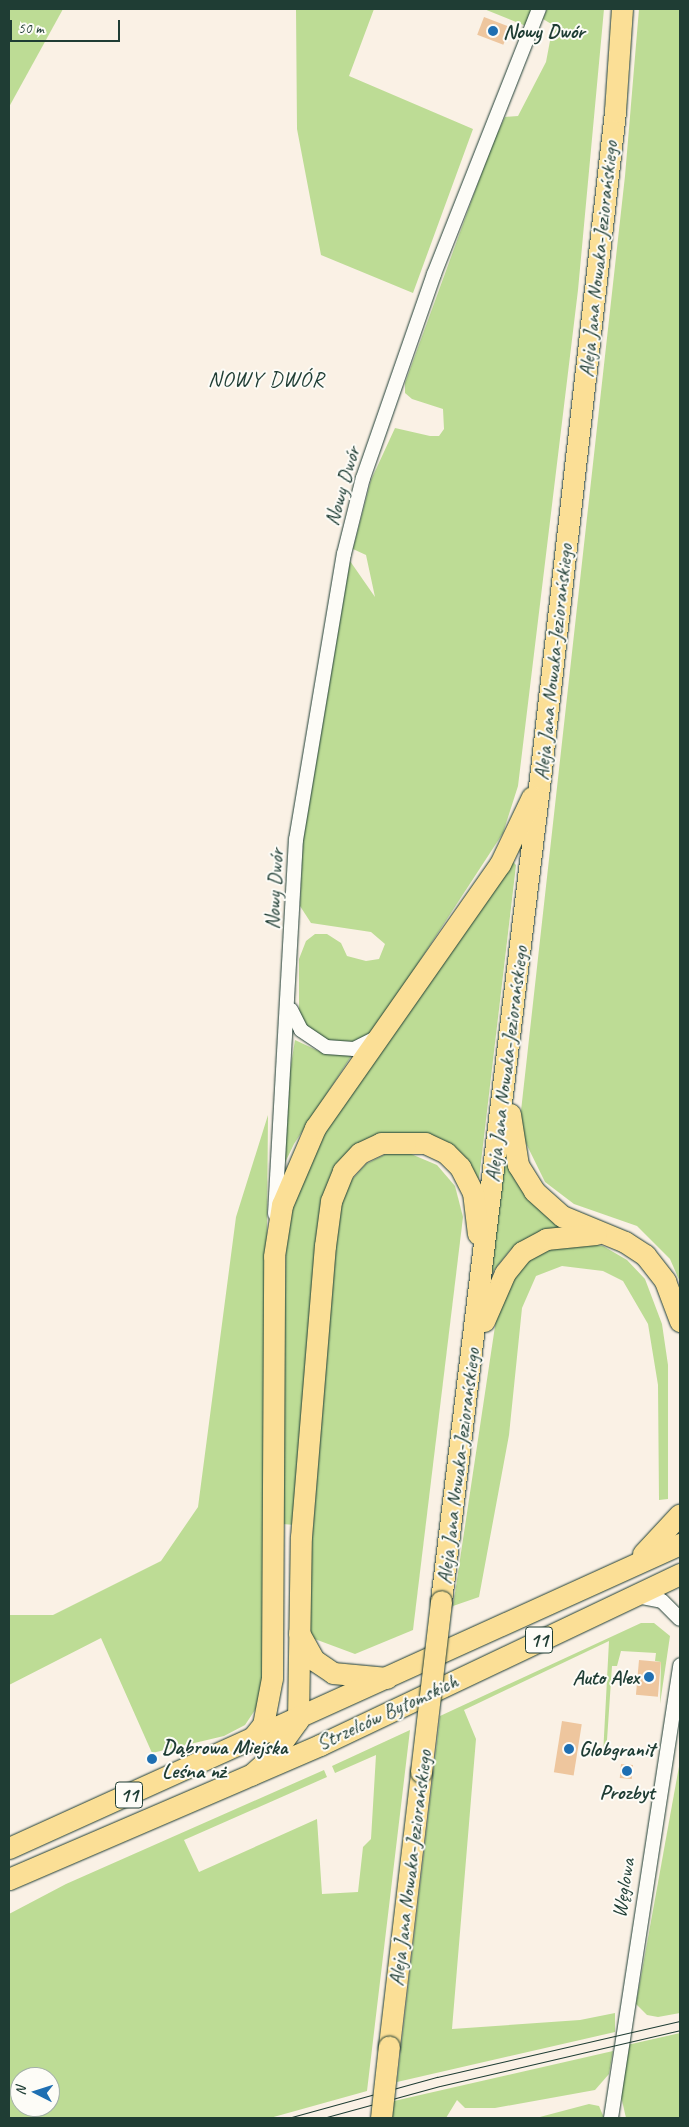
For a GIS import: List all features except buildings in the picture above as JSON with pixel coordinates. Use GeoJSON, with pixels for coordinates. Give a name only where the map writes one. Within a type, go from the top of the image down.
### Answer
{"type":"FeatureCollection","features":[{"type":"Feature","properties":{"kind":"main road","name":"Aleja Jana Nowaka-Jeziorańskiego"},"geometry":{"type":"LineString","coordinates":[[380,2118],[540,778],[615,111],[622,9]]}},
{"type":"Feature","properties":{"kind":"main road"},"geometry":{"type":"LineString","coordinates":[[249,1742],[263,1725],[272,1678],[275,1237],[298,1160],[376,1037],[500,864],[540,778]]}},
{"type":"Feature","properties":{"kind":"main road"},"geometry":{"type":"LineString","coordinates":[[508,1049],[511,1142],[518,1165],[534,1191],[562,1216],[625,1242],[651,1261],[673,1296],[680,1321]]}},
{"type":"Feature","properties":{"kind":"main road"},"geometry":{"type":"LineString","coordinates":[[251,1776],[272,1756],[298,1720],[300,1537],[325,1246],[331,1200],[343,1171],[360,1153],[380,1143],[425,1143],[446,1153],[473,1192],[482,1270]]}},
{"type":"Feature","properties":{"kind":"main road"},"geometry":{"type":"LineString","coordinates":[[472,1356],[492,1300],[522,1252],[546,1239],[604,1234]]}},
{"type":"Feature","properties":{"kind":"main road"},"geometry":{"type":"LineString","coordinates":[[630,1566],[680,1514]]}},
{"type":"Feature","properties":{"kind":"main road","name":"Strzelców Bytomskich"},"geometry":{"type":"LineString","coordinates":[[9,1848],[393,1678],[680,1544]]}},
{"type":"Feature","properties":{"kind":"main road","name":"Strzelców Bytomskich"},"geometry":{"type":"LineString","coordinates":[[9,1879],[251,1776],[680,1574]]}},
{"type":"Feature","properties":{"kind":"main road"},"geometry":{"type":"LineString","coordinates":[[298,1631],[314,1660],[333,1673],[393,1678]]}},
{"type":"Feature","properties":{"kind":"main road"},"geometry":{"type":"LineString","coordinates":[[272,1678],[298,1720],[318,1731],[345,1733]]}},
{"type":"Feature","properties":{"kind":"street","name":"Nowy Dwór"},"geometry":{"type":"LineString","coordinates":[[275,1237],[277,1137],[290,1000],[296,840],[325,651],[352,520],[434,274],[539,9]]}},
{"type":"Feature","properties":{"kind":"street","name":"Nowy Dwór"},"geometry":{"type":"LineString","coordinates":[[290,1000],[295,1021],[318,1044],[346,1050],[376,1037]]}},
{"type":"Feature","properties":{"kind":"street"},"geometry":{"type":"LineString","coordinates":[[633,1596],[662,1601],[680,1619]]}},
{"type":"Feature","properties":{"kind":"street","name":"Węglowa"},"geometry":{"type":"LineString","coordinates":[[611,2118],[680,1665]]}},
{"type":"Feature","properties":{"kind":"green space"},"geometry":{"type":"Polygon","coordinates":[[[9,9],[63,9],[9,107],[9,9]]]}},
{"type":"Feature","properties":{"kind":"green space"},"geometry":{"type":"Polygon","coordinates":[[[296,9],[374,9],[349,76],[473,129],[413,293],[321,255],[297,129],[296,9]]]}},
{"type":"Feature","properties":{"kind":"green space"},"geometry":{"type":"Polygon","coordinates":[[[484,9],[532,9],[526,26],[484,9]]]}},
{"type":"Feature","properties":{"kind":"green space"},"geometry":{"type":"Polygon","coordinates":[[[547,9],[604,9],[578,290],[518,786],[503,833],[374,1031],[355,1043],[329,1042],[306,1027],[299,1010],[299,959],[306,941],[315,934],[327,934],[341,943],[347,956],[366,961],[379,959],[385,944],[371,932],[311,923],[300,906],[303,841],[350,561],[375,597],[366,555],[353,549],[371,480],[395,428],[430,436],[439,436],[444,429],[443,409],[412,399],[405,393],[405,383],[493,142],[505,117],[518,116],[546,62],[553,25],[543,19],[547,9]]]}},
{"type":"Feature","properties":{"kind":"green space"},"geometry":{"type":"Polygon","coordinates":[[[639,9],[680,9],[680,1282],[670,1259],[637,1226],[574,1204],[545,1182],[519,1129],[625,176],[639,9]]]}},
{"type":"Feature","properties":{"kind":"green space"},"geometry":{"type":"Polygon","coordinates":[[[512,861],[516,865],[479,1179],[423,1134],[378,1136],[348,1155],[295,1525],[282,1524],[286,1233],[291,1206],[318,1142],[512,861]]]}},
{"type":"Feature","properties":{"kind":"green space"},"geometry":{"type":"Polygon","coordinates":[[[295,1040],[325,1054],[352,1055],[294,1144],[282,1169],[286,1096],[295,1040]]]}},
{"type":"Feature","properties":{"kind":"green space"},"geometry":{"type":"Polygon","coordinates":[[[268,1115],[263,1675],[257,1707],[245,1725],[224,1736],[152,1753],[101,1638],[9,1685],[9,1615],[53,1615],[161,1561],[198,1507],[236,1217],[268,1115]]]}},
{"type":"Feature","properties":{"kind":"green space"},"geometry":{"type":"Polygon","coordinates":[[[502,1149],[516,1182],[567,1227],[539,1233],[510,1250],[488,1278],[502,1149]]]}},
{"type":"Feature","properties":{"kind":"green space"},"geometry":{"type":"Polygon","coordinates":[[[388,1153],[411,1154],[437,1165],[455,1186],[463,1217],[413,1630],[355,1654],[312,1638],[306,1615],[338,1214],[347,1185],[366,1164],[388,1153]]]}},
{"type":"Feature","properties":{"kind":"green space"},"geometry":{"type":"Polygon","coordinates":[[[577,1242],[603,1246],[627,1260],[645,1279],[662,1324],[668,1365],[668,1499],[659,1500],[658,1385],[648,1324],[623,1281],[603,1271],[562,1266],[536,1276],[522,1308],[509,1435],[479,1597],[453,1606],[500,1293],[520,1261],[545,1247],[577,1242]]]}},
{"type":"Feature","properties":{"kind":"green space"},"geometry":{"type":"Polygon","coordinates":[[[641,1623],[654,1623],[670,1636],[660,1704],[661,1662],[655,1661],[656,1653],[621,1651],[617,1666],[612,1666],[606,1755],[603,1755],[609,1641],[464,1710],[476,1739],[452,2029],[580,2020],[615,2013],[615,2032],[397,2082],[440,1716],[641,1623]]]}},
{"type":"Feature","properties":{"kind":"green space"},"geometry":{"type":"Polygon","coordinates":[[[410,1730],[367,2091],[270,2118],[9,2118],[9,1914],[66,1884],[324,1770],[327,1777],[184,1840],[199,1872],[317,1819],[322,1894],[358,1892],[363,1847],[371,1839],[376,1755],[335,1773],[332,1766],[410,1730]]]}},
{"type":"Feature","properties":{"kind":"green space"},"geometry":{"type":"Polygon","coordinates":[[[680,1761],[680,2013],[658,2017],[647,2015],[636,2004],[680,1761]]]}},
{"type":"Feature","properties":{"kind":"green space"},"geometry":{"type":"Polygon","coordinates":[[[680,2033],[680,2118],[626,2118],[621,2096],[627,2045],[680,2033]]]}},
{"type":"Feature","properties":{"kind":"green space"},"geometry":{"type":"Polygon","coordinates":[[[613,2051],[609,2074],[595,2090],[495,2108],[465,2108],[457,2100],[446,2118],[392,2118],[394,2101],[613,2051]]]}},
{"type":"Feature","properties":{"kind":"green space"},"geometry":{"type":"Polygon","coordinates":[[[589,2104],[599,2106],[604,2118],[536,2118],[589,2104]]]}},
{"type":"Feature","properties":{"kind":"tram line"},"geometry":{"type":"LineString","coordinates":[[288,2118],[437,2077],[680,2021]]}},
{"type":"Feature","properties":{"kind":"tram line"},"geometry":{"type":"LineString","coordinates":[[323,2118],[440,2086],[680,2030]]}},
{"type":"Feature","properties":{"kind":"place","name":"Nowy Dwór"},"geometry":{"type":"Point","coordinates":[493,31]}},
{"type":"Feature","properties":{"kind":"place","name":"Auto Alex"},"geometry":{"type":"Point","coordinates":[649,1677]}},
{"type":"Feature","properties":{"kind":"place","name":"Globgranit"},"geometry":{"type":"Point","coordinates":[569,1749]}},
{"type":"Feature","properties":{"kind":"place","name":"Dąbrowa Miejska Leśna nż"},"geometry":{"type":"Point","coordinates":[152,1759]}},
{"type":"Feature","properties":{"kind":"place","name":"Prozbyt"},"geometry":{"type":"Point","coordinates":[627,1771]}},
{"type":"Feature","properties":{"kind":"district","name":"NOWY DWÓR"},"geometry":{"type":"Point","coordinates":[266,380]}}]}
